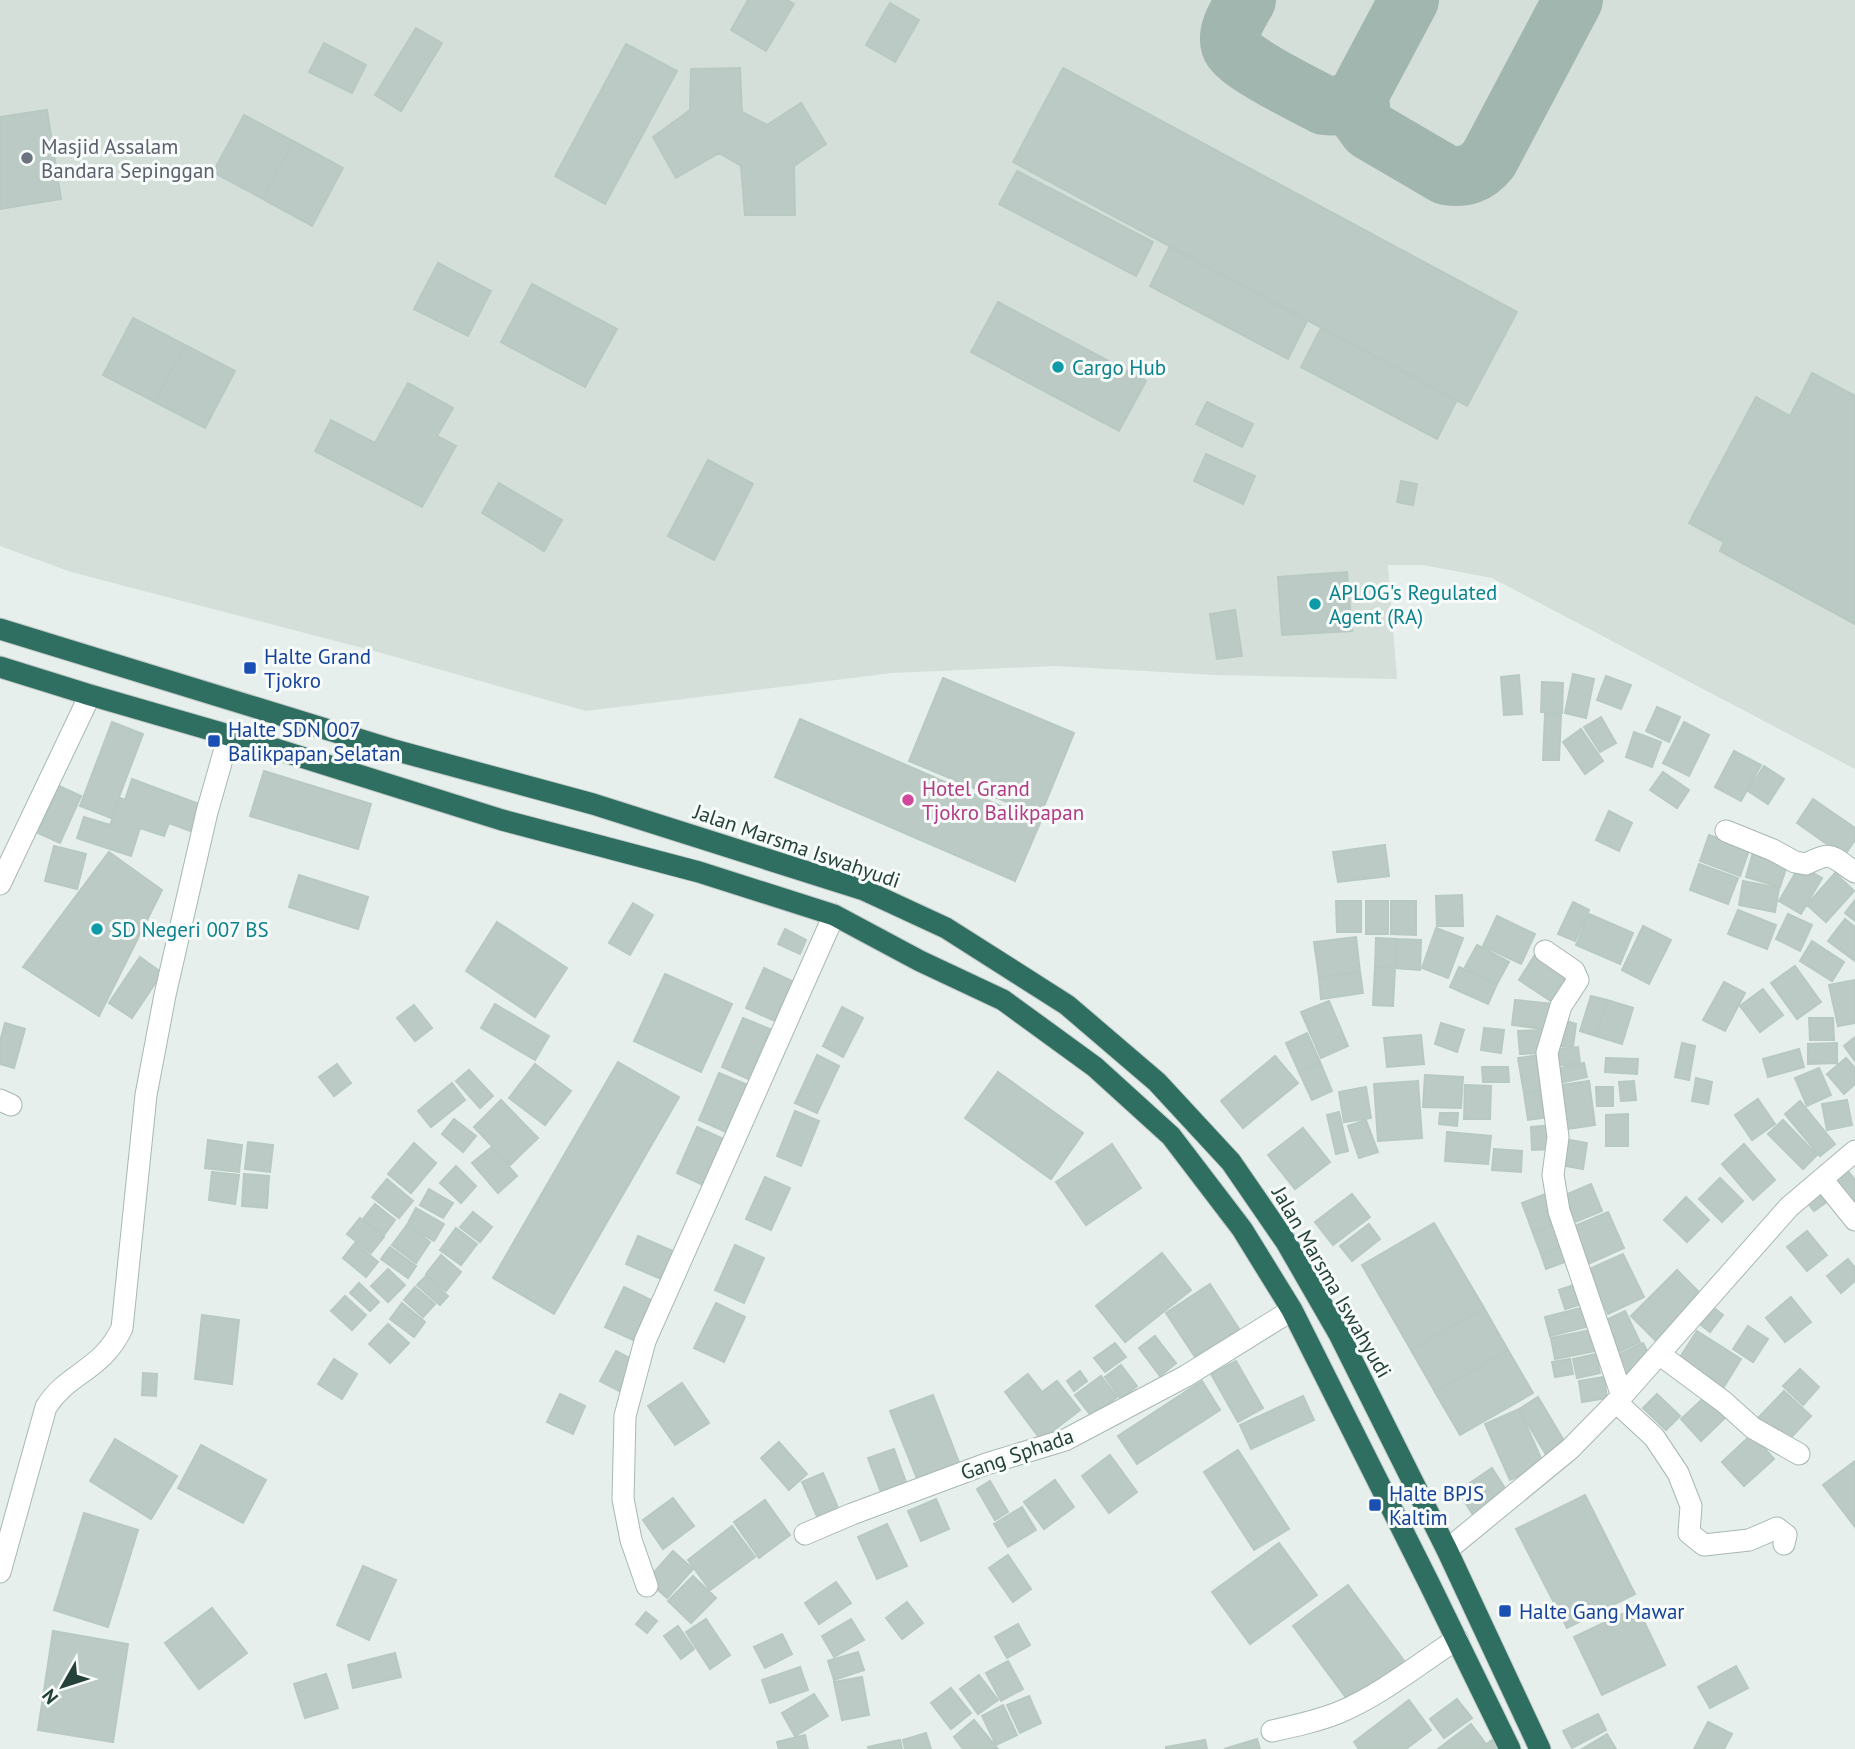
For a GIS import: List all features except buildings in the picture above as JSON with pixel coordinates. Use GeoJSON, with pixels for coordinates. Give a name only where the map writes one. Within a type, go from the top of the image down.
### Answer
{"type":"FeatureCollection","features":[{"type":"Feature","properties":{"kind":"highway","name":"Jalan Marsma Iswahyudi"},"geometry":{"type":"LineString","coordinates":[[0,629],[394,750],[593,804],[864,890],[946,928],[1067,1005],[1157,1082],[1231,1162],[1286,1242],[1339,1334],[1447,1550],[1539,1749]]}},
{"type":"Feature","properties":{"kind":"highway"},"geometry":{"type":"LineString","coordinates":[[0,667],[490,816],[699,872],[835,915],[920,961],[1003,1000],[1095,1067],[1171,1136],[1242,1229],[1292,1310],[1510,1749]]}},
{"type":"Feature","properties":{"kind":"street"},"geometry":{"type":"LineString","coordinates":[[0,884],[90,695]]}},
{"type":"Feature","properties":{"kind":"street"},"geometry":{"type":"LineString","coordinates":[[0,1572],[46,1407],[62,1388],[104,1356],[115,1344],[122,1328],[146,1095],[165,995],[207,812],[229,735]]}},
{"type":"Feature","properties":{"kind":"street"},"geometry":{"type":"LineString","coordinates":[[1726,831],[1795,862],[1806,864],[1817,856],[1829,856],[1855,872]]}},
{"type":"Feature","properties":{"kind":"street"},"geometry":{"type":"LineString","coordinates":[[647,1586],[631,1540],[623,1499],[623,1431],[645,1341],[835,915]]}},
{"type":"Feature","properties":{"kind":"street"},"geometry":{"type":"LineString","coordinates":[[1545,951],[1574,971],[1578,981],[1561,1006],[1547,1053],[1558,1137],[1553,1175],[1559,1212],[1619,1399],[1654,1437],[1678,1473],[1691,1506],[1689,1533],[1704,1545],[1749,1540],[1777,1528],[1786,1535],[1784,1544]]}},
{"type":"Feature","properties":{"kind":"street"},"geometry":{"type":"LineString","coordinates":[[1447,1550],[1570,1449],[1619,1399],[1789,1207],[1855,1151]]}},
{"type":"Feature","properties":{"kind":"street"},"geometry":{"type":"LineString","coordinates":[[1822,1179],[1855,1220]]}},
{"type":"Feature","properties":{"kind":"street","name":"Gang Sphada"},"geometry":{"type":"LineString","coordinates":[[805,1534],[986,1464],[1065,1440],[1186,1376],[1292,1310]]}},
{"type":"Feature","properties":{"kind":"street"},"geometry":{"type":"LineString","coordinates":[[1659,1354],[1724,1402],[1753,1428],[1799,1454]]}},
{"type":"Feature","properties":{"kind":"street"},"geometry":{"type":"LineString","coordinates":[[1272,1731],[1310,1723],[1343,1711],[1365,1700],[1457,1639]]}},
{"type":"Feature","properties":{"kind":"shaded area"},"geometry":{"type":"Polygon","coordinates":[[[0,0],[1855,0],[1855,769],[1492,578],[1423,565],[1388,565],[1397,679],[1215,675],[1056,666],[892,673],[586,711],[378,652],[71,572],[0,546],[0,0]]]}},
{"type":"Feature","properties":{"kind":"taxiway"},"geometry":{"type":"LineString","coordinates":[[1246,0],[1230,34],[1231,46],[1235,52],[1273,78],[1324,105],[1343,104],[1359,94]]}},
{"type":"Feature","properties":{"kind":"taxiway"},"geometry":{"type":"LineString","coordinates":[[1409,0],[1359,94],[1361,119],[1369,130],[1446,175],[1459,176],[1470,174],[1489,159],[1573,0]]}},
{"type":"Feature","properties":{"kind":"place","name":"Masjid Assalam Bandara Sepinggan"},"geometry":{"type":"Point","coordinates":[27,158]}},
{"type":"Feature","properties":{"kind":"place","name":"Cargo Hub"},"geometry":{"type":"Point","coordinates":[1058,367]}},
{"type":"Feature","properties":{"kind":"place","name":"APLOG's Regulated Agent (RA)"},"geometry":{"type":"Point","coordinates":[1315,604]}},
{"type":"Feature","properties":{"kind":"place","name":"Halte Grand Tjokro"},"geometry":{"type":"Point","coordinates":[250,668]}},
{"type":"Feature","properties":{"kind":"place","name":"Halte SDN 007 Balikpapan Selatan"},"geometry":{"type":"Point","coordinates":[214,741]}},
{"type":"Feature","properties":{"kind":"place","name":"Hotel Grand Tjokro Balikpapan"},"geometry":{"type":"Point","coordinates":[908,800]}},
{"type":"Feature","properties":{"kind":"place","name":"SD Negeri 007 BS"},"geometry":{"type":"Point","coordinates":[97,929]}},
{"type":"Feature","properties":{"kind":"place","name":"Halte BPJS Kaltim"},"geometry":{"type":"Point","coordinates":[1375,1505]}},
{"type":"Feature","properties":{"kind":"place","name":"Halte Gang Mawar"},"geometry":{"type":"Point","coordinates":[1505,1611]}}]}
